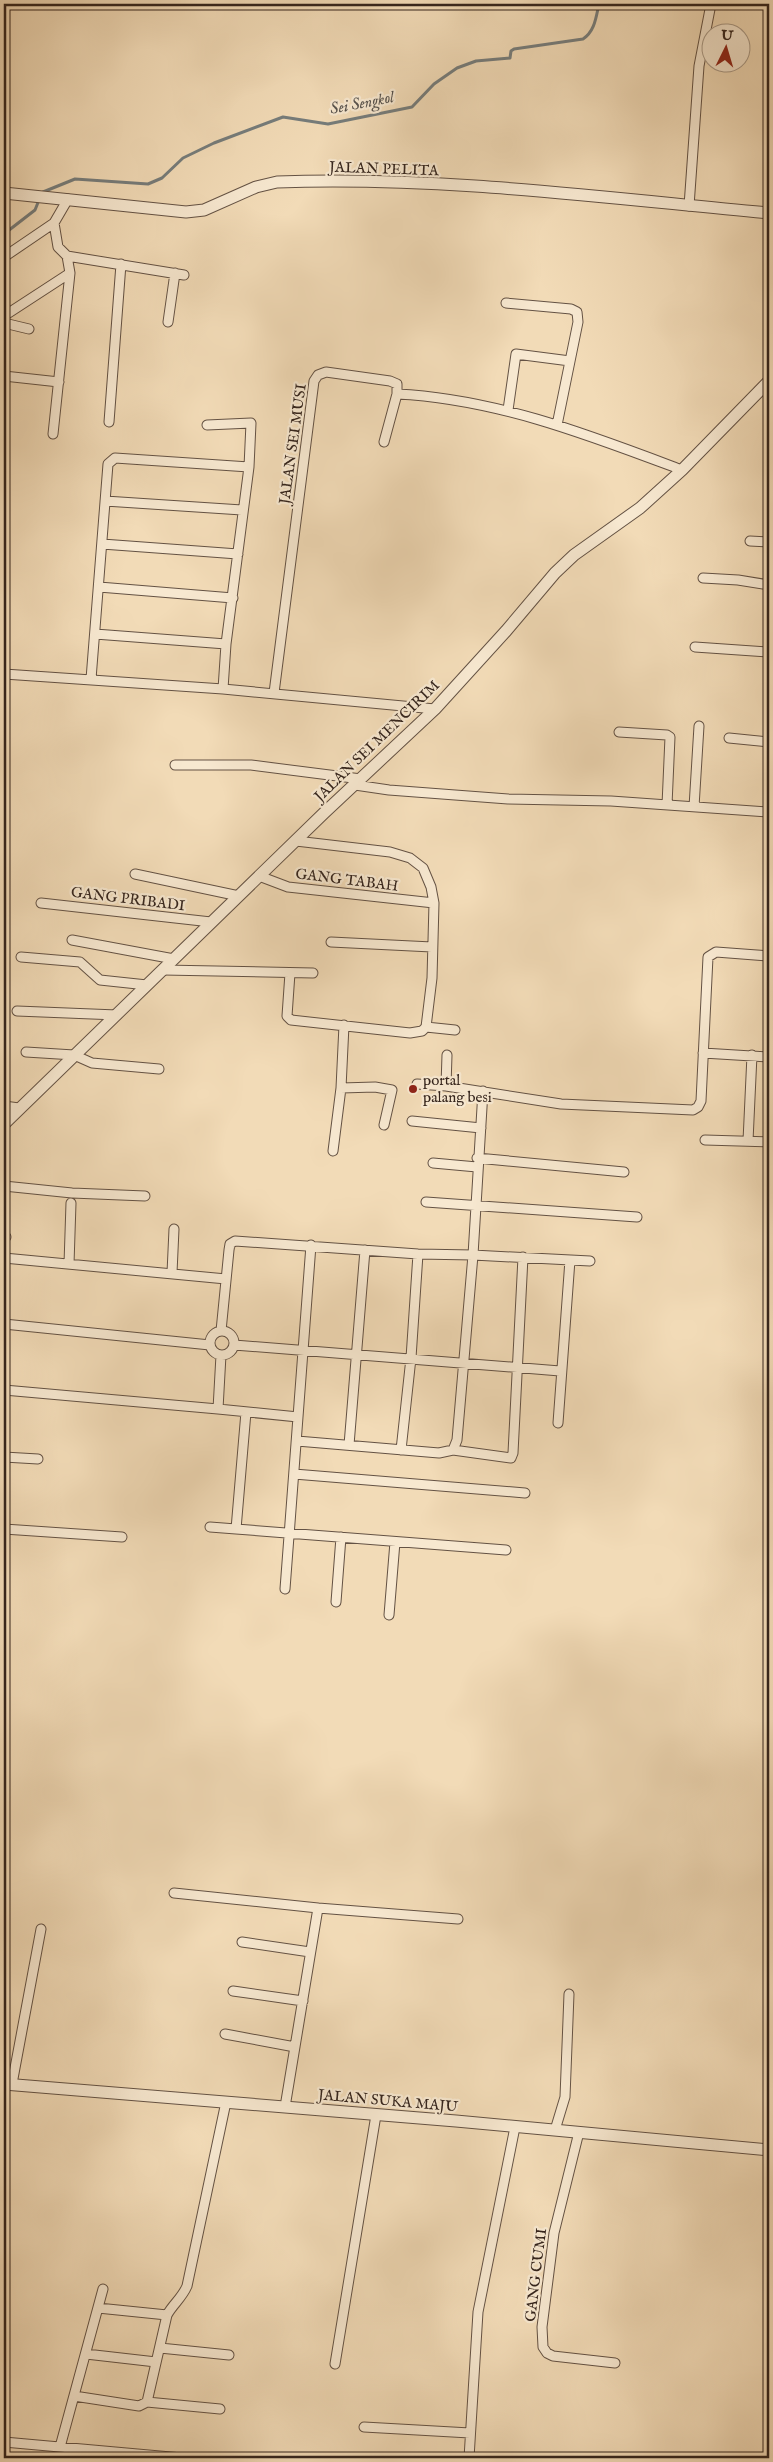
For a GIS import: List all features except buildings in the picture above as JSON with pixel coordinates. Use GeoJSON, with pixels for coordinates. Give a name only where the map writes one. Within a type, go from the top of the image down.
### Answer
{"type":"FeatureCollection","features":[{"type":"Feature","properties":{"kind":"street"},"geometry":{"type":"LineString","coordinates":[[689,206],[699,66],[711,4]]}},
{"type":"Feature","properties":{"kind":"street","name":"JALAN PELITA"},"geometry":{"type":"LineString","coordinates":[[4,193],[195,211],[204,210],[256,187],[277,182],[418,184],[769,213]]}},
{"type":"Feature","properties":{"kind":"street"},"geometry":{"type":"LineString","coordinates":[[4,257],[54,223],[68,199]]}},
{"type":"Feature","properties":{"kind":"street"},"geometry":{"type":"LineString","coordinates":[[53,434],[70,273],[67,256],[58,247],[54,223]]}},
{"type":"Feature","properties":{"kind":"street"},"geometry":{"type":"LineString","coordinates":[[67,256],[180,274],[168,322]]}},
{"type":"Feature","properties":{"kind":"street"},"geometry":{"type":"LineString","coordinates":[[109,422],[121,264]]}},
{"type":"Feature","properties":{"kind":"street"},"geometry":{"type":"LineString","coordinates":[[4,316],[70,273]]}},
{"type":"Feature","properties":{"kind":"street"},"geometry":{"type":"LineString","coordinates":[[506,304],[571,309],[578,312],[578,322],[557,425]]}},
{"type":"Feature","properties":{"kind":"street"},"geometry":{"type":"LineString","coordinates":[[4,323],[29,329]]}},
{"type":"Feature","properties":{"kind":"street"},"geometry":{"type":"LineString","coordinates":[[508,410],[516,354],[570,361]]}},
{"type":"Feature","properties":{"kind":"street","name":"JALAN SEI MUSI"},"geometry":{"type":"LineString","coordinates":[[274,693],[314,381],[318,375],[326,372],[390,381],[397,384],[397,394]]}},
{"type":"Feature","properties":{"kind":"street"},"geometry":{"type":"LineString","coordinates":[[4,376],[59,382]]}},
{"type":"Feature","properties":{"kind":"street","name":"JALAN SEI MENCIRIM"},"geometry":{"type":"LineString","coordinates":[[4,1124],[211,922],[435,709],[506,631],[555,573],[574,555],[640,508],[682,470],[769,381]]}},
{"type":"Feature","properties":{"kind":"street"},"geometry":{"type":"LineString","coordinates":[[384,442],[397,394],[451,398],[508,410],[557,425],[682,470]]}},
{"type":"Feature","properties":{"kind":"street"},"geometry":{"type":"LineString","coordinates":[[207,425],[251,423],[248,467],[226,644],[223,689]]}},
{"type":"Feature","properties":{"kind":"street"},"geometry":{"type":"LineString","coordinates":[[92,679],[108,464],[115,458],[248,467]]}},
{"type":"Feature","properties":{"kind":"street"},"geometry":{"type":"LineString","coordinates":[[105,501],[242,510]]}},
{"type":"Feature","properties":{"kind":"street"},"geometry":{"type":"LineString","coordinates":[[750,541],[769,542]]}},
{"type":"Feature","properties":{"kind":"street"},"geometry":{"type":"LineString","coordinates":[[102,544],[238,554]]}},
{"type":"Feature","properties":{"kind":"street"},"geometry":{"type":"LineString","coordinates":[[704,578],[738,580],[769,585]]}},
{"type":"Feature","properties":{"kind":"street"},"geometry":{"type":"LineString","coordinates":[[99,587],[232,598]]}},
{"type":"Feature","properties":{"kind":"street"},"geometry":{"type":"LineString","coordinates":[[95,634],[226,644]]}},
{"type":"Feature","properties":{"kind":"street"},"geometry":{"type":"LineString","coordinates":[[696,647],[769,652]]}},
{"type":"Feature","properties":{"kind":"street"},"geometry":{"type":"LineString","coordinates":[[4,674],[274,693],[435,709]]}},
{"type":"Feature","properties":{"kind":"street"},"geometry":{"type":"LineString","coordinates":[[694,807],[699,726]]}},
{"type":"Feature","properties":{"kind":"street"},"geometry":{"type":"LineString","coordinates":[[619,732],[667,735],[670,737],[667,805]]}},
{"type":"Feature","properties":{"kind":"street"},"geometry":{"type":"LineString","coordinates":[[729,738],[769,742]]}},
{"type":"Feature","properties":{"kind":"street"},"geometry":{"type":"LineString","coordinates":[[175,765],[251,764],[358,782],[389,790],[488,798],[611,801],[769,812]]}},
{"type":"Feature","properties":{"kind":"street"},"geometry":{"type":"LineString","coordinates":[[296,841],[380,850],[410,858],[423,868],[434,903],[431,987],[426,1027]]}},
{"type":"Feature","properties":{"kind":"street"},"geometry":{"type":"LineString","coordinates":[[135,874],[239,896]]}},
{"type":"Feature","properties":{"kind":"street","name":"GANG TABAH"},"geometry":{"type":"LineString","coordinates":[[259,876],[288,888],[434,903]]}},
{"type":"Feature","properties":{"kind":"street","name":"GANG PRIBADI"},"geometry":{"type":"LineString","coordinates":[[41,903],[211,922]]}},
{"type":"Feature","properties":{"kind":"street"},"geometry":{"type":"LineString","coordinates":[[72,940],[174,959]]}},
{"type":"Feature","properties":{"kind":"street"},"geometry":{"type":"LineString","coordinates":[[331,942],[432,947]]}},
{"type":"Feature","properties":{"kind":"street"},"geometry":{"type":"LineString","coordinates":[[417,1084],[483,1091],[561,1104],[693,1110],[698,1107],[700,1101],[708,957],[716,952],[769,956]]}},
{"type":"Feature","properties":{"kind":"street"},"geometry":{"type":"LineString","coordinates":[[21,957],[80,962],[100,980],[147,986]]}},
{"type":"Feature","properties":{"kind":"street"},"geometry":{"type":"LineString","coordinates":[[163,970],[313,973]]}},
{"type":"Feature","properties":{"kind":"street"},"geometry":{"type":"LineString","coordinates":[[290,973],[288,1019],[410,1033],[418,1032],[426,1027],[455,1030]]}},
{"type":"Feature","properties":{"kind":"street"},"geometry":{"type":"LineString","coordinates":[[17,1010],[116,1015]]}},
{"type":"Feature","properties":{"kind":"street"},"geometry":{"type":"LineString","coordinates":[[333,1151],[341,1088],[344,1024]]}},
{"type":"Feature","properties":{"kind":"street"},"geometry":{"type":"LineString","coordinates":[[26,1052],[74,1055],[92,1063],[159,1069]]}},
{"type":"Feature","properties":{"kind":"street"},"geometry":{"type":"LineString","coordinates":[[703,1053],[769,1056]]}},
{"type":"Feature","properties":{"kind":"street"},"geometry":{"type":"LineString","coordinates":[[446,1086],[447,1054]]}},
{"type":"Feature","properties":{"kind":"street"},"geometry":{"type":"LineString","coordinates":[[748,1141],[752,1056]]}},
{"type":"Feature","properties":{"kind":"street"},"geometry":{"type":"LineString","coordinates":[[341,1088],[375,1087],[392,1090],[384,1126]]}},
{"type":"Feature","properties":{"kind":"street"},"geometry":{"type":"LineString","coordinates":[[453,1450],[457,1440],[473,1254],[477,1163],[483,1091]]}},
{"type":"Feature","properties":{"kind":"street"},"geometry":{"type":"LineString","coordinates":[[4,1106],[20,1108]]}},
{"type":"Feature","properties":{"kind":"street"},"geometry":{"type":"LineString","coordinates":[[412,1121],[480,1128]]}},
{"type":"Feature","properties":{"kind":"street"},"geometry":{"type":"LineString","coordinates":[[705,1140],[769,1142]]}},
{"type":"Feature","properties":{"kind":"street"},"geometry":{"type":"LineString","coordinates":[[433,1163],[477,1163],[624,1172]]}},
{"type":"Feature","properties":{"kind":"street"},"geometry":{"type":"LineString","coordinates":[[4,1186],[72,1193],[145,1196]]}},
{"type":"Feature","properties":{"kind":"street"},"geometry":{"type":"LineString","coordinates":[[426,1202],[637,1217]]}},
{"type":"Feature","properties":{"kind":"street"},"geometry":{"type":"LineString","coordinates":[[69,1264],[71,1203]]}},
{"type":"Feature","properties":{"kind":"street"},"geometry":{"type":"LineString","coordinates":[[172,1273],[174,1230]]}},
{"type":"Feature","properties":{"kind":"street"},"geometry":{"type":"LineString","coordinates":[[220,1331],[232,1335],[234,1345],[229,1353],[221,1355],[214,1352],[210,1345],[211,1338],[220,1331],[229,1250],[230,1244],[235,1241],[418,1254],[473,1254],[590,1261]]}},
{"type":"Feature","properties":{"kind":"street"},"geometry":{"type":"LineString","coordinates":[[285,1589],[311,1245]]}},
{"type":"Feature","properties":{"kind":"street"},"geometry":{"type":"LineString","coordinates":[[349,1446],[365,1250]]}},
{"type":"Feature","properties":{"kind":"street"},"geometry":{"type":"LineString","coordinates":[[401,1450],[411,1358],[418,1254]]}},
{"type":"Feature","properties":{"kind":"street"},"geometry":{"type":"LineString","coordinates":[[296,1442],[439,1453],[453,1450],[508,1459],[512,1457],[523,1257]]}},
{"type":"Feature","properties":{"kind":"street"},"geometry":{"type":"LineString","coordinates":[[4,1258],[226,1279]]}},
{"type":"Feature","properties":{"kind":"street"},"geometry":{"type":"LineString","coordinates":[[558,1423],[560,1371],[570,1260]]}},
{"type":"Feature","properties":{"kind":"street"},"geometry":{"type":"LineString","coordinates":[[4,1324],[210,1345]]}},
{"type":"Feature","properties":{"kind":"street"},"geometry":{"type":"LineString","coordinates":[[234,1345],[358,1353],[560,1371]]}},
{"type":"Feature","properties":{"kind":"street"},"geometry":{"type":"LineString","coordinates":[[218,1409],[221,1355]]}},
{"type":"Feature","properties":{"kind":"street"},"geometry":{"type":"LineString","coordinates":[[4,1390],[298,1417]]}},
{"type":"Feature","properties":{"kind":"street"},"geometry":{"type":"LineString","coordinates":[[236,1529],[246,1412]]}},
{"type":"Feature","properties":{"kind":"street"},"geometry":{"type":"LineString","coordinates":[[4,1457],[38,1459]]}},
{"type":"Feature","properties":{"kind":"street"},"geometry":{"type":"LineString","coordinates":[[294,1474],[525,1493]]}},
{"type":"Feature","properties":{"kind":"street"},"geometry":{"type":"LineString","coordinates":[[210,1527],[506,1550]]}},
{"type":"Feature","properties":{"kind":"street"},"geometry":{"type":"LineString","coordinates":[[4,1529],[122,1537]]}},
{"type":"Feature","properties":{"kind":"street"},"geometry":{"type":"LineString","coordinates":[[336,1602],[341,1537]]}},
{"type":"Feature","properties":{"kind":"street"},"geometry":{"type":"LineString","coordinates":[[389,1615],[395,1542]]}},
{"type":"Feature","properties":{"kind":"street"},"geometry":{"type":"LineString","coordinates":[[174,1893],[318,1908],[458,1919]]}},
{"type":"Feature","properties":{"kind":"street"},"geometry":{"type":"LineString","coordinates":[[285,2107],[318,1908]]}},
{"type":"Feature","properties":{"kind":"street"},"geometry":{"type":"LineString","coordinates":[[8,2084],[41,1929]]}},
{"type":"Feature","properties":{"kind":"street"},"geometry":{"type":"LineString","coordinates":[[242,1942],[310,1952]]}},
{"type":"Feature","properties":{"kind":"street"},"geometry":{"type":"LineString","coordinates":[[233,1991],[302,2001]]}},
{"type":"Feature","properties":{"kind":"street"},"geometry":{"type":"LineString","coordinates":[[555,2130],[565,2098],[569,1994]]}},
{"type":"Feature","properties":{"kind":"street"},"geometry":{"type":"LineString","coordinates":[[225,2034],[295,2047]]}},
{"type":"Feature","properties":{"kind":"street","name":"JALAN SUKA MAJU"},"geometry":{"type":"LineString","coordinates":[[8,2084],[741,2146],[765,2150]]}},
{"type":"Feature","properties":{"kind":"street"},"geometry":{"type":"LineString","coordinates":[[147,2402],[167,2315],[182,2296],[187,2286],[226,2102]]}},
{"type":"Feature","properties":{"kind":"street"},"geometry":{"type":"LineString","coordinates":[[335,2364],[376,2115]]}},
{"type":"Feature","properties":{"kind":"street"},"geometry":{"type":"LineString","coordinates":[[469,2458],[478,2312],[515,2127]]}},
{"type":"Feature","properties":{"kind":"street","name":"GANG CUMI"},"geometry":{"type":"LineString","coordinates":[[579,2132],[554,2233],[542,2327],[543,2347],[547,2353],[553,2356],[616,2363]]}},
{"type":"Feature","properties":{"kind":"street"},"geometry":{"type":"LineString","coordinates":[[60,2447],[104,2290]]}},
{"type":"Feature","properties":{"kind":"street"},"geometry":{"type":"LineString","coordinates":[[98,2308],[167,2315]]}},
{"type":"Feature","properties":{"kind":"street"},"geometry":{"type":"LineString","coordinates":[[160,2348],[229,2355]]}},
{"type":"Feature","properties":{"kind":"street"},"geometry":{"type":"LineString","coordinates":[[86,2354],[156,2362]]}},
{"type":"Feature","properties":{"kind":"street"},"geometry":{"type":"LineString","coordinates":[[74,2396],[139,2406],[147,2402],[220,2409]]}},
{"type":"Feature","properties":{"kind":"street"},"geometry":{"type":"LineString","coordinates":[[364,2427],[470,2433]]}},
{"type":"Feature","properties":{"kind":"street"},"geometry":{"type":"LineString","coordinates":[[4,2442],[182,2458]]}},
{"type":"Feature","properties":{"kind":"waterway","name":"Sei Sengkol"},"geometry":{"type":"LineString","coordinates":[[41,195],[43,192],[75,179],[148,184],[162,178],[183,158],[214,143],[283,117],[328,124],[412,107],[434,84],[457,68],[476,61],[510,58],[511,51],[514,49],[583,39],[593,28],[599,4]]}},
{"type":"Feature","properties":{"kind":"waterway","name":"Sei Sengkol"},"geometry":{"type":"LineString","coordinates":[[4,234],[35,210],[39,200]]}},
{"type":"Feature","properties":{"kind":"place","name":"portal palang besi"},"geometry":{"type":"Point","coordinates":[413,1089]}}]}
